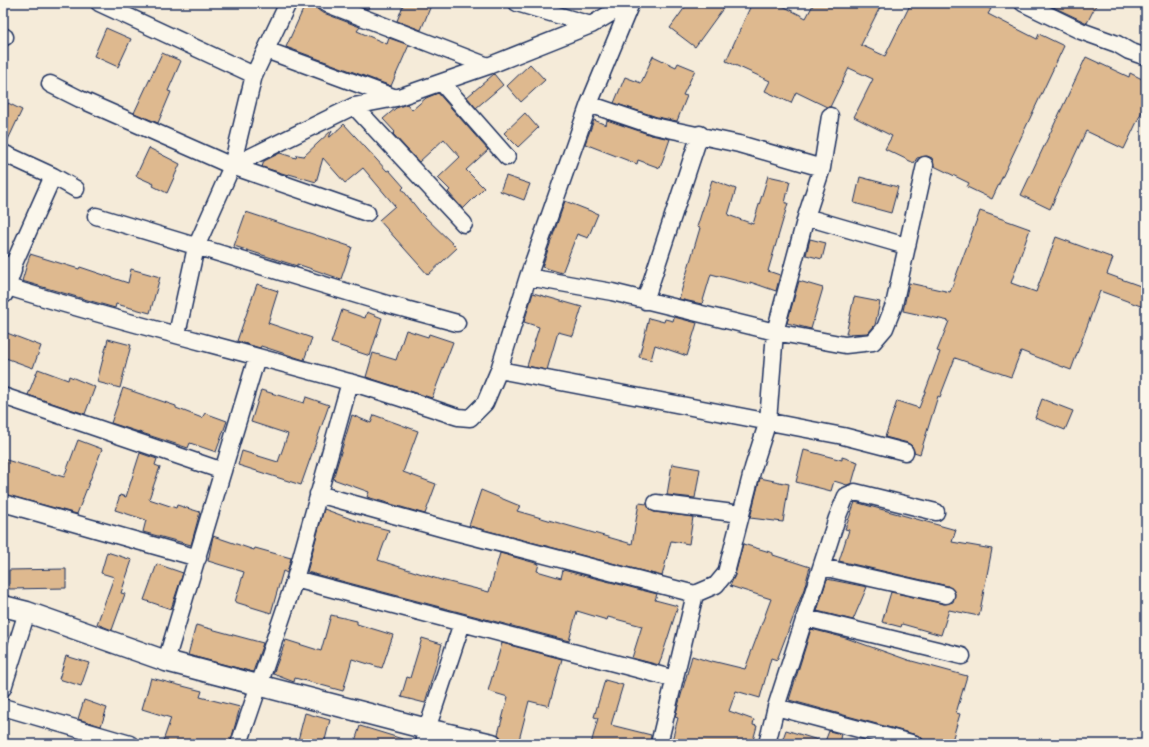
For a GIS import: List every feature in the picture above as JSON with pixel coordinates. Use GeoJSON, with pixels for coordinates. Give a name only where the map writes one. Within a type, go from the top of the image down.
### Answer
{"type":"FeatureCollection","features":[{"type":"Feature","properties":{"kind":"street"},"geometry":{"type":"LineString","coordinates":[[99,3],[254,75]]}},
{"type":"Feature","properties":{"kind":"street"},"geometry":{"type":"LineString","coordinates":[[177,334],[196,247],[232,166],[254,75],[288,3]]}},
{"type":"Feature","properties":{"kind":"street"},"geometry":{"type":"LineString","coordinates":[[325,3],[488,66]]}},
{"type":"Feature","properties":{"kind":"street"},"geometry":{"type":"LineString","coordinates":[[517,3],[591,25]]}},
{"type":"Feature","properties":{"kind":"street"},"geometry":{"type":"LineString","coordinates":[[232,166],[354,106],[396,98],[488,66],[591,25],[630,3]]}},
{"type":"Feature","properties":{"kind":"street"},"geometry":{"type":"LineString","coordinates":[[53,176],[6,279],[85,311],[177,334],[350,382],[458,417],[470,418],[486,403],[499,370],[528,277],[589,104],[630,3]]}},
{"type":"Feature","properties":{"kind":"street"},"geometry":{"type":"LineString","coordinates":[[1023,3],[1081,31],[1117,44],[1129,51],[1146,57]]}},
{"type":"Feature","properties":{"kind":"street"},"geometry":{"type":"LineString","coordinates":[[266,50],[396,98]]}},
{"type":"Feature","properties":{"kind":"street"},"geometry":{"type":"LineString","coordinates":[[442,83],[507,157]]}},
{"type":"Feature","properties":{"kind":"street"},"geometry":{"type":"LineString","coordinates":[[50,84],[80,99],[232,166],[367,213]]}},
{"type":"Feature","properties":{"kind":"street"},"geometry":{"type":"LineString","coordinates":[[589,104],[654,126],[700,134],[822,168]]}},
{"type":"Feature","properties":{"kind":"street"},"geometry":{"type":"LineString","coordinates":[[354,106],[464,224]]}},
{"type":"Feature","properties":{"kind":"street"},"geometry":{"type":"LineString","coordinates":[[318,494],[448,530],[695,594],[716,585],[726,573],[753,468],[768,422],[775,332],[806,217],[822,168],[830,116]]}},
{"type":"Feature","properties":{"kind":"street"},"geometry":{"type":"LineString","coordinates":[[645,301],[700,134]]}},
{"type":"Feature","properties":{"kind":"street"},"geometry":{"type":"LineString","coordinates":[[3,153],[53,176],[76,189]]}},
{"type":"Feature","properties":{"kind":"street"},"geometry":{"type":"LineString","coordinates":[[528,277],[612,292],[775,332],[845,345],[873,342],[885,328],[894,305],[925,165]]}},
{"type":"Feature","properties":{"kind":"street"},"geometry":{"type":"LineString","coordinates":[[96,216],[387,304],[457,323]]}},
{"type":"Feature","properties":{"kind":"street"},"geometry":{"type":"LineString","coordinates":[[806,217],[906,246]]}},
{"type":"Feature","properties":{"kind":"street"},"geometry":{"type":"LineString","coordinates":[[166,661],[257,357]]}},
{"type":"Feature","properties":{"kind":"street"},"geometry":{"type":"LineString","coordinates":[[499,370],[843,436],[905,452]]}},
{"type":"Feature","properties":{"kind":"street"},"geometry":{"type":"LineString","coordinates":[[239,744],[295,580],[350,382]]}},
{"type":"Feature","properties":{"kind":"street"},"geometry":{"type":"LineString","coordinates":[[3,396],[223,471]]}},
{"type":"Feature","properties":{"kind":"street"},"geometry":{"type":"LineString","coordinates":[[767,744],[776,707],[843,501],[849,494],[854,492],[936,512]]}},
{"type":"Feature","properties":{"kind":"street"},"geometry":{"type":"LineString","coordinates":[[3,503],[198,558]]}},
{"type":"Feature","properties":{"kind":"street"},"geometry":{"type":"LineString","coordinates":[[656,503],[741,514]]}},
{"type":"Feature","properties":{"kind":"street"},"geometry":{"type":"LineString","coordinates":[[822,567],[946,595]]}},
{"type":"Feature","properties":{"kind":"street"},"geometry":{"type":"LineString","coordinates":[[295,580],[675,679]]}},
{"type":"Feature","properties":{"kind":"street"},"geometry":{"type":"LineString","coordinates":[[659,744],[695,594]]}},
{"type":"Feature","properties":{"kind":"street"},"geometry":{"type":"LineString","coordinates":[[3,606],[27,612],[166,661],[260,684],[426,737],[492,744]]}},
{"type":"Feature","properties":{"kind":"street"},"geometry":{"type":"LineString","coordinates":[[3,688],[27,612]]}},
{"type":"Feature","properties":{"kind":"street"},"geometry":{"type":"LineString","coordinates":[[806,618],[962,656]]}},
{"type":"Feature","properties":{"kind":"street"},"geometry":{"type":"LineString","coordinates":[[426,737],[462,623]]}},
{"type":"Feature","properties":{"kind":"street"},"geometry":{"type":"LineString","coordinates":[[776,707],[875,738],[915,744]]}},
{"type":"Feature","properties":{"kind":"street"},"geometry":{"type":"LineString","coordinates":[[3,708],[130,744]]}},
{"type":"Feature","properties":{"kind":"building"},"geometry":{"type":"Polygon","coordinates":[[[306,3],[316,3],[317,9],[321,12],[360,27],[357,31],[387,44],[389,38],[409,45],[391,86],[286,47],[306,3]]]}},
{"type":"Feature","properties":{"kind":"building"},"geometry":{"type":"Polygon","coordinates":[[[351,3],[370,3],[368,9],[351,3]]]}},
{"type":"Feature","properties":{"kind":"building"},"geometry":{"type":"Polygon","coordinates":[[[404,3],[432,3],[421,30],[397,21],[404,3]]]}},
{"type":"Feature","properties":{"kind":"building"},"geometry":{"type":"Polygon","coordinates":[[[688,3],[727,3],[695,47],[670,28],[688,3]]]}},
{"type":"Feature","properties":{"kind":"building"},"geometry":{"type":"Polygon","coordinates":[[[752,3],[777,3],[806,18],[814,3],[882,3],[861,45],[885,56],[911,3],[978,3],[991,9],[988,14],[1037,39],[1039,34],[1064,46],[992,199],[967,187],[969,183],[934,166],[932,158],[927,156],[917,158],[914,163],[885,149],[892,136],[854,117],[873,79],[849,68],[830,107],[827,107],[796,92],[791,103],[765,91],[770,81],[726,61],[752,3]]]}},
{"type":"Feature","properties":{"kind":"building"},"geometry":{"type":"Polygon","coordinates":[[[1045,3],[1097,3],[1087,23],[1045,3]]]}},
{"type":"Feature","properties":{"kind":"building"},"geometry":{"type":"Polygon","coordinates":[[[106,28],[131,39],[118,67],[94,56],[106,28]]]}},
{"type":"Feature","properties":{"kind":"building"},"geometry":{"type":"Polygon","coordinates":[[[162,53],[181,61],[168,91],[171,92],[158,123],[134,113],[162,53]]]}},
{"type":"Feature","properties":{"kind":"building"},"geometry":{"type":"Polygon","coordinates":[[[653,56],[676,67],[678,63],[695,70],[683,95],[687,96],[677,121],[657,117],[614,103],[625,77],[641,83],[653,56]]]}},
{"type":"Feature","properties":{"kind":"building"},"geometry":{"type":"Polygon","coordinates":[[[1086,57],[1129,77],[1130,73],[1146,81],[1146,103],[1124,149],[1086,131],[1050,209],[1021,195],[1086,57]]]}},
{"type":"Feature","properties":{"kind":"building"},"geometry":{"type":"Polygon","coordinates":[[[530,64],[545,80],[521,102],[507,86],[530,64]]]}},
{"type":"Feature","properties":{"kind":"building"},"geometry":{"type":"Polygon","coordinates":[[[494,74],[503,85],[476,108],[467,97],[494,74]]]}},
{"type":"Feature","properties":{"kind":"building"},"geometry":{"type":"Polygon","coordinates":[[[438,93],[488,150],[466,170],[484,188],[463,209],[448,192],[450,190],[438,178],[460,157],[444,139],[419,162],[393,134],[395,132],[383,119],[396,108],[407,104],[412,110],[426,98],[438,93]]]}},
{"type":"Feature","properties":{"kind":"building"},"geometry":{"type":"Polygon","coordinates":[[[8,103],[22,110],[6,144],[3,144],[3,114],[8,103]]]}},
{"type":"Feature","properties":{"kind":"building"},"geometry":{"type":"Polygon","coordinates":[[[525,113],[538,128],[518,147],[504,133],[525,113]]]}},
{"type":"Feature","properties":{"kind":"building"},"geometry":{"type":"Polygon","coordinates":[[[594,120],[606,125],[607,120],[651,135],[670,139],[660,168],[638,160],[637,164],[585,144],[594,120]]]}},
{"type":"Feature","properties":{"kind":"building"},"geometry":{"type":"Polygon","coordinates":[[[344,124],[387,171],[389,170],[404,187],[402,189],[421,213],[457,248],[428,275],[379,220],[395,206],[363,168],[345,183],[323,158],[316,182],[262,167],[264,161],[280,153],[296,158],[297,155],[304,156],[332,130],[329,138],[344,124]]]}},
{"type":"Feature","properties":{"kind":"building"},"geometry":{"type":"Polygon","coordinates":[[[149,148],[180,164],[167,193],[153,186],[154,184],[136,176],[149,148]]]}},
{"type":"Feature","properties":{"kind":"building"},"geometry":{"type":"Polygon","coordinates":[[[506,176],[530,184],[524,200],[500,191],[506,176]]]}},
{"type":"Feature","properties":{"kind":"building"},"geometry":{"type":"Polygon","coordinates":[[[768,176],[790,181],[785,203],[788,203],[768,271],[780,275],[776,291],[750,282],[750,284],[711,274],[702,304],[679,299],[700,228],[697,227],[712,180],[736,189],[728,215],[753,224],[768,176]]]}},
{"type":"Feature","properties":{"kind":"building"},"geometry":{"type":"Polygon","coordinates":[[[860,177],[898,187],[891,213],[854,203],[860,177]]]}},
{"type":"Feature","properties":{"kind":"building"},"geometry":{"type":"Polygon","coordinates":[[[565,201],[598,214],[588,238],[577,234],[562,273],[542,267],[565,201]]]}},
{"type":"Feature","properties":{"kind":"building"},"geometry":{"type":"Polygon","coordinates":[[[980,211],[1030,229],[1011,283],[1036,292],[1056,237],[1113,258],[1107,274],[1146,288],[1146,308],[1100,291],[1071,370],[1021,351],[1011,377],[955,358],[940,397],[938,396],[920,454],[914,452],[912,446],[908,443],[885,437],[897,401],[919,408],[940,352],[937,351],[949,321],[903,311],[909,283],[950,292],[980,211]]]}},
{"type":"Feature","properties":{"kind":"building"},"geometry":{"type":"Polygon","coordinates":[[[246,212],[352,247],[341,279],[297,264],[297,266],[234,246],[246,212]]]}},
{"type":"Feature","properties":{"kind":"building"},"geometry":{"type":"Polygon","coordinates":[[[810,239],[826,243],[822,259],[806,255],[810,239]]]}},
{"type":"Feature","properties":{"kind":"building"},"geometry":{"type":"Polygon","coordinates":[[[30,254],[79,269],[80,267],[128,283],[131,269],[160,277],[150,313],[116,304],[115,308],[22,281],[30,254]]]}},
{"type":"Feature","properties":{"kind":"building"},"geometry":{"type":"Polygon","coordinates":[[[799,281],[823,288],[811,329],[787,323],[799,281]]]}},
{"type":"Feature","properties":{"kind":"building"},"geometry":{"type":"Polygon","coordinates":[[[257,284],[278,291],[268,323],[312,338],[304,360],[261,346],[260,348],[237,341],[257,284]]]}},
{"type":"Feature","properties":{"kind":"building"},"geometry":{"type":"Polygon","coordinates":[[[533,293],[582,307],[573,336],[558,332],[547,370],[527,366],[539,327],[524,322],[533,293]]]}},
{"type":"Feature","properties":{"kind":"building"},"geometry":{"type":"Polygon","coordinates":[[[854,297],[880,302],[875,325],[868,333],[846,334],[854,297]]]}},
{"type":"Feature","properties":{"kind":"building"},"geometry":{"type":"Polygon","coordinates":[[[342,310],[365,318],[367,312],[382,318],[370,356],[331,343],[342,310]]]}},
{"type":"Feature","properties":{"kind":"building"},"geometry":{"type":"Polygon","coordinates":[[[674,317],[697,323],[687,356],[655,345],[651,360],[639,357],[649,318],[664,322],[665,319],[673,321],[674,317]]]}},
{"type":"Feature","properties":{"kind":"building"},"geometry":{"type":"Polygon","coordinates":[[[406,330],[428,337],[429,334],[453,342],[432,398],[366,377],[373,353],[396,360],[406,330]]]}},
{"type":"Feature","properties":{"kind":"building"},"geometry":{"type":"Polygon","coordinates":[[[7,333],[41,346],[33,368],[3,357],[3,344],[7,333]]]}},
{"type":"Feature","properties":{"kind":"building"},"geometry":{"type":"Polygon","coordinates":[[[108,339],[131,345],[120,388],[97,382],[108,339]]]}},
{"type":"Feature","properties":{"kind":"building"},"geometry":{"type":"Polygon","coordinates":[[[38,369],[68,380],[69,376],[95,387],[85,414],[28,395],[38,369]]]}},
{"type":"Feature","properties":{"kind":"building"},"geometry":{"type":"Polygon","coordinates":[[[123,388],[176,406],[176,408],[202,418],[205,413],[227,421],[216,452],[190,443],[188,448],[111,423],[123,388]]]}},
{"type":"Feature","properties":{"kind":"building"},"geometry":{"type":"Polygon","coordinates":[[[261,390],[304,403],[306,397],[329,405],[301,485],[238,465],[242,451],[278,462],[288,434],[251,422],[261,390]]]}},
{"type":"Feature","properties":{"kind":"building"},"geometry":{"type":"Polygon","coordinates":[[[1042,399],[1073,411],[1065,430],[1035,418],[1042,399]]]}},
{"type":"Feature","properties":{"kind":"building"},"geometry":{"type":"Polygon","coordinates":[[[352,415],[371,423],[374,415],[418,431],[403,472],[436,484],[425,514],[367,497],[369,492],[333,479],[352,415]]]}},
{"type":"Feature","properties":{"kind":"building"},"geometry":{"type":"Polygon","coordinates":[[[78,440],[102,449],[77,514],[3,494],[3,459],[64,477],[78,440]]]}},
{"type":"Feature","properties":{"kind":"building"},"geometry":{"type":"Polygon","coordinates":[[[804,450],[842,460],[842,457],[858,462],[852,483],[847,485],[834,481],[831,491],[796,482],[804,450]]]}},
{"type":"Feature","properties":{"kind":"building"},"geometry":{"type":"Polygon","coordinates":[[[140,453],[157,459],[155,465],[160,467],[149,499],[176,508],[177,505],[200,512],[191,545],[143,532],[146,520],[115,510],[120,495],[126,497],[140,453]]]}},
{"type":"Feature","properties":{"kind":"building"},"geometry":{"type":"Polygon","coordinates":[[[672,464],[700,469],[695,498],[667,495],[672,464]]]}},
{"type":"Feature","properties":{"kind":"building"},"geometry":{"type":"Polygon","coordinates":[[[760,478],[789,484],[783,522],[750,518],[760,478]]]}},
{"type":"Feature","properties":{"kind":"building"},"geometry":{"type":"Polygon","coordinates":[[[481,490],[520,506],[517,511],[632,544],[639,503],[647,504],[650,510],[654,512],[693,517],[689,544],[671,541],[662,576],[469,526],[481,490]]]}},
{"type":"Feature","properties":{"kind":"building"},"geometry":{"type":"Polygon","coordinates":[[[855,502],[956,530],[952,542],[992,549],[979,616],[949,610],[941,635],[902,624],[901,627],[882,622],[891,592],[944,604],[953,602],[955,593],[948,586],[839,561],[849,530],[845,529],[855,502]]]}},
{"type":"Feature","properties":{"kind":"building"},"geometry":{"type":"Polygon","coordinates":[[[324,509],[365,524],[389,530],[378,560],[441,580],[489,592],[500,553],[539,564],[537,571],[561,578],[563,570],[657,594],[655,600],[678,606],[659,665],[632,658],[642,626],[608,617],[607,620],[577,611],[569,641],[307,572],[324,509]]]}},
{"type":"Feature","properties":{"kind":"building"},"geometry":{"type":"Polygon","coordinates":[[[213,536],[254,550],[255,548],[291,558],[287,573],[283,571],[271,613],[235,602],[244,572],[208,561],[213,536]]]}},
{"type":"Feature","properties":{"kind":"building"},"geometry":{"type":"Polygon","coordinates":[[[743,544],[773,553],[773,555],[810,567],[804,589],[777,660],[771,658],[760,698],[736,691],[729,711],[754,720],[753,725],[757,726],[752,744],[671,744],[678,718],[675,717],[692,656],[711,662],[745,669],[771,599],[730,586],[735,575],[743,544]]]}},
{"type":"Feature","properties":{"kind":"building"},"geometry":{"type":"Polygon","coordinates":[[[107,552],[132,560],[121,593],[125,594],[112,630],[97,624],[114,577],[101,573],[107,552]]]}},
{"type":"Feature","properties":{"kind":"building"},"geometry":{"type":"Polygon","coordinates":[[[157,564],[183,573],[171,609],[144,600],[157,564]]]}},
{"type":"Feature","properties":{"kind":"building"},"geometry":{"type":"Polygon","coordinates":[[[66,569],[66,588],[9,589],[9,570],[66,569]]]}},
{"type":"Feature","properties":{"kind":"building"},"geometry":{"type":"Polygon","coordinates":[[[827,579],[867,587],[853,620],[817,611],[827,579]]]}},
{"type":"Feature","properties":{"kind":"building"},"geometry":{"type":"Polygon","coordinates":[[[331,615],[357,621],[357,624],[393,635],[382,668],[352,659],[343,691],[295,678],[294,682],[273,674],[286,640],[321,651],[331,615]]]}},
{"type":"Feature","properties":{"kind":"building"},"geometry":{"type":"Polygon","coordinates":[[[196,625],[263,643],[253,672],[188,655],[196,625]]]}},
{"type":"Feature","properties":{"kind":"building"},"geometry":{"type":"Polygon","coordinates":[[[811,629],[846,638],[908,660],[967,676],[956,713],[960,714],[951,744],[930,744],[924,742],[922,738],[917,735],[789,700],[811,629]]]}},
{"type":"Feature","properties":{"kind":"building"},"geometry":{"type":"Polygon","coordinates":[[[422,638],[442,644],[425,703],[401,697],[407,677],[410,678],[422,638]]]}},
{"type":"Feature","properties":{"kind":"building"},"geometry":{"type":"Polygon","coordinates":[[[502,643],[562,659],[549,706],[529,701],[518,744],[503,743],[498,734],[508,697],[488,691],[502,643]]]}},
{"type":"Feature","properties":{"kind":"building"},"geometry":{"type":"Polygon","coordinates":[[[66,656],[89,663],[81,686],[59,679],[66,656]]]}},
{"type":"Feature","properties":{"kind":"building"},"geometry":{"type":"Polygon","coordinates":[[[151,678],[202,691],[200,697],[240,707],[230,744],[162,744],[171,718],[142,709],[151,678]]]}},
{"type":"Feature","properties":{"kind":"building"},"geometry":{"type":"Polygon","coordinates":[[[605,680],[623,685],[611,725],[651,735],[650,744],[591,744],[598,718],[594,717],[605,680]]]}},
{"type":"Feature","properties":{"kind":"building"},"geometry":{"type":"Polygon","coordinates":[[[84,700],[107,708],[101,726],[78,719],[84,700]]]}},
{"type":"Feature","properties":{"kind":"building"},"geometry":{"type":"Polygon","coordinates":[[[305,713],[330,720],[324,744],[297,744],[305,713]]]}},
{"type":"Feature","properties":{"kind":"building"},"geometry":{"type":"Polygon","coordinates":[[[360,726],[409,741],[409,744],[354,744],[360,726]]]}},
{"type":"Feature","properties":{"kind":"building"},"geometry":{"type":"Polygon","coordinates":[[[786,730],[821,741],[821,744],[781,744],[786,730]]]}},
{"type":"Feature","properties":{"kind":"building"},"geometry":{"type":"Polygon","coordinates":[[[829,731],[841,734],[839,744],[824,744],[829,731]]]}}]}
